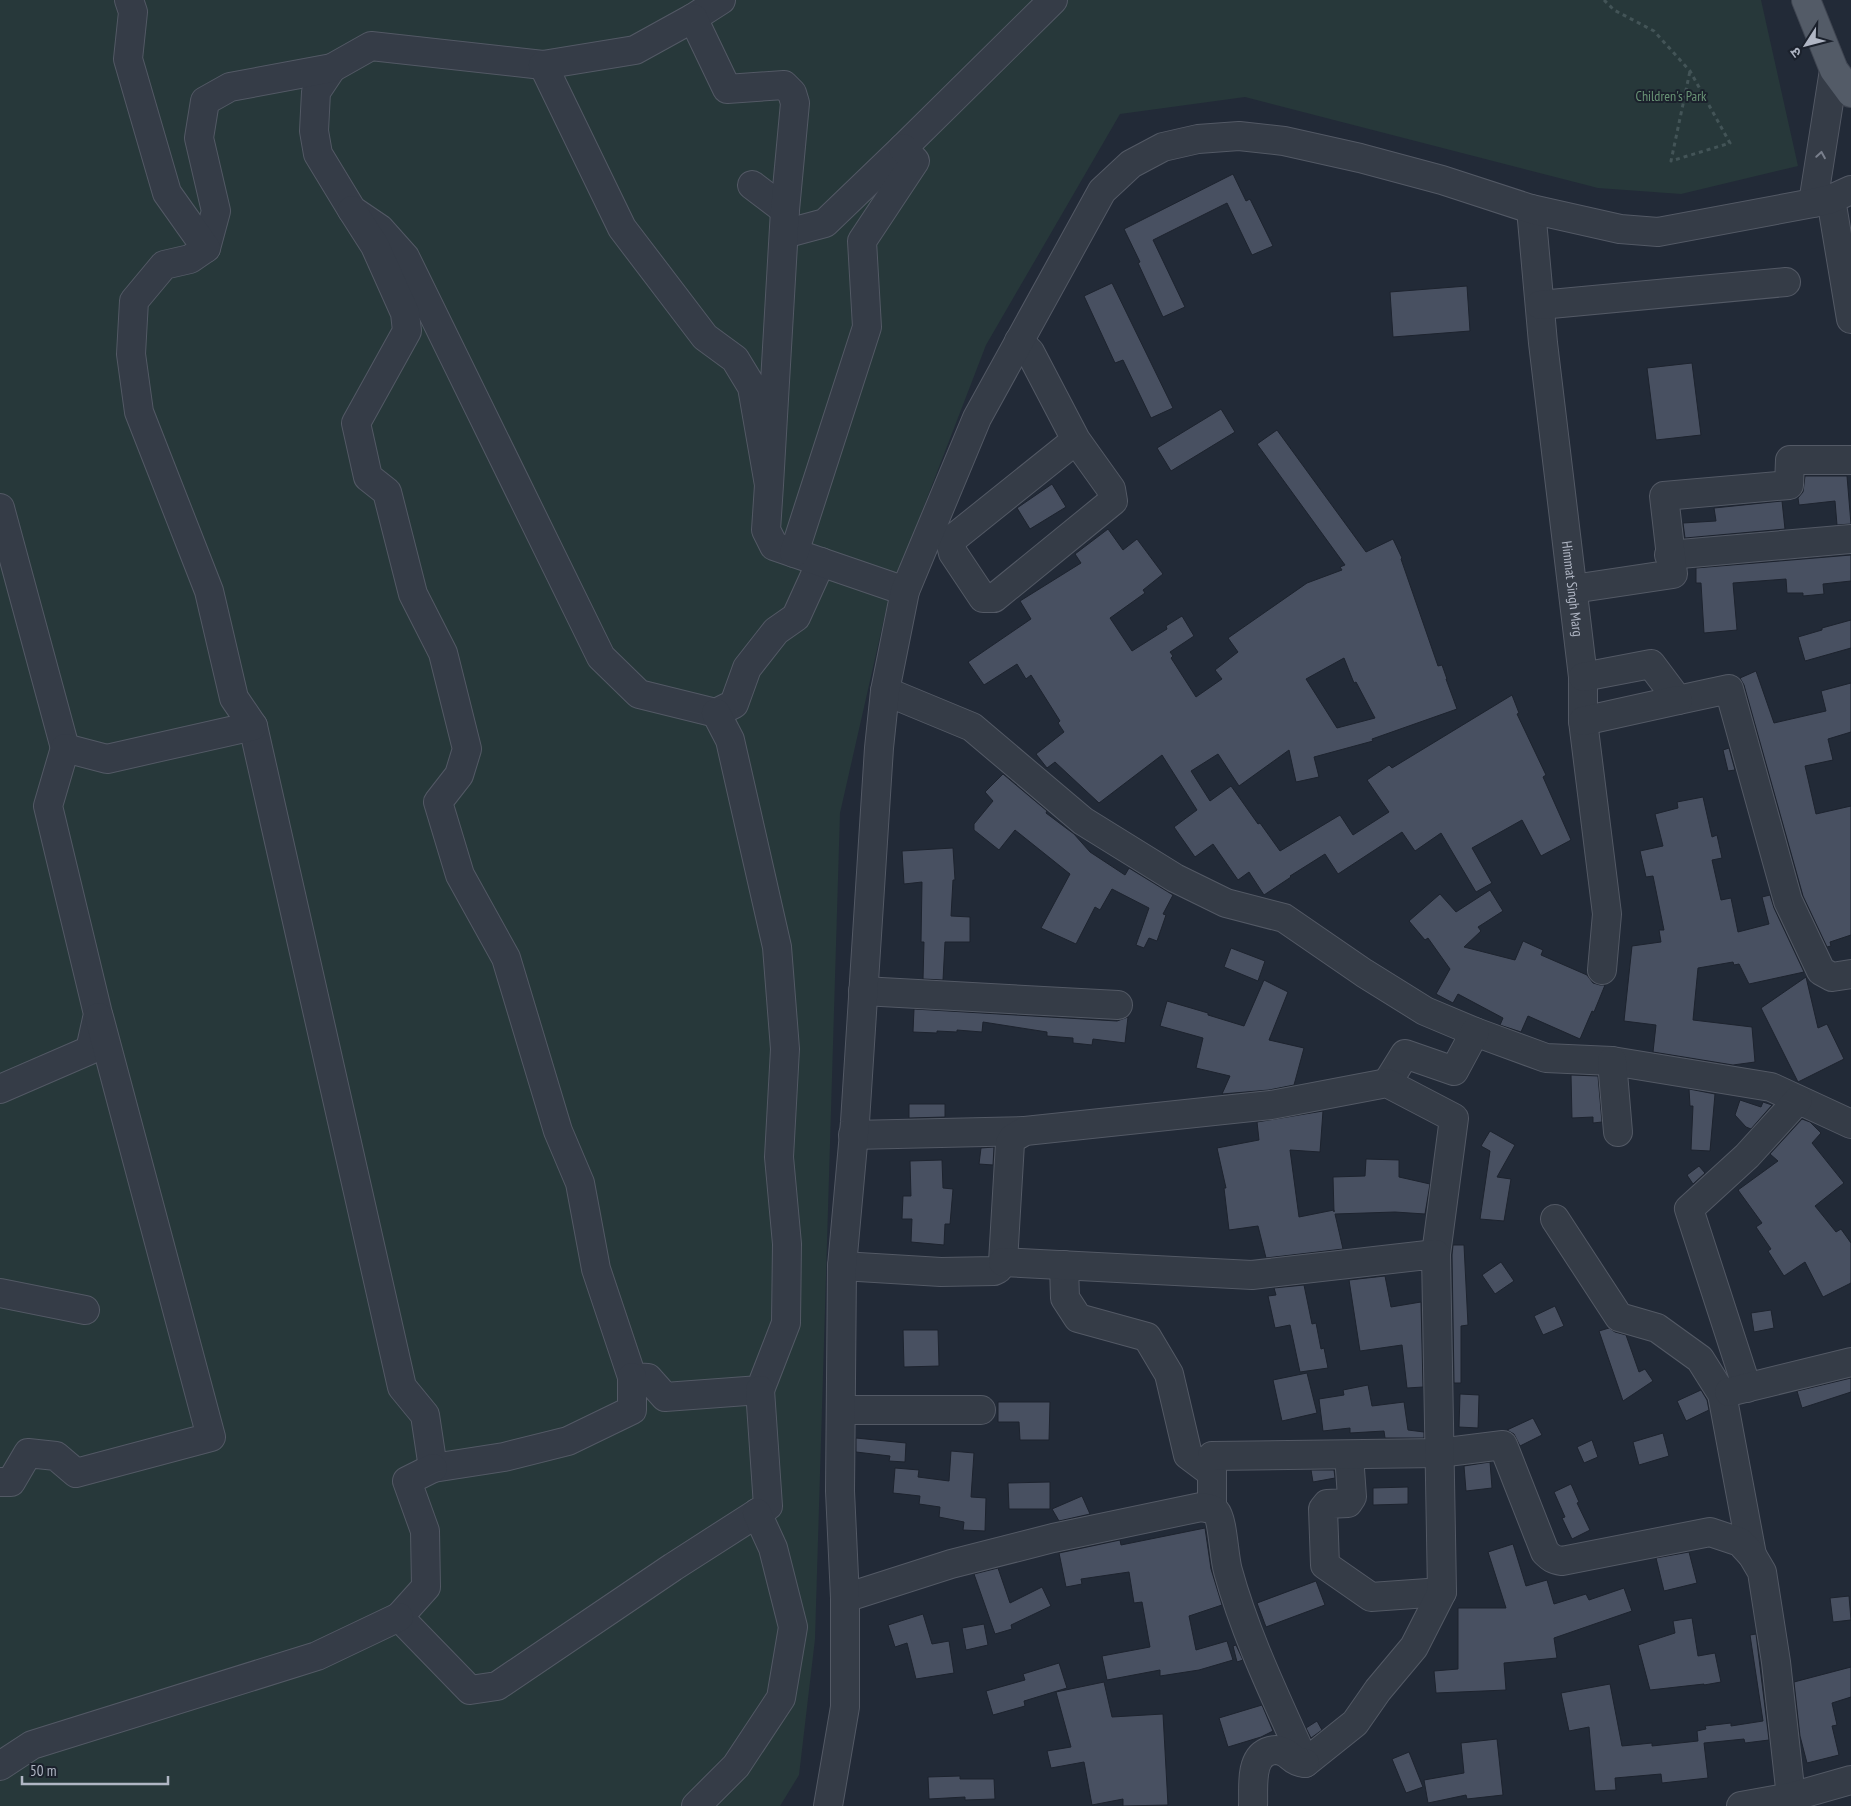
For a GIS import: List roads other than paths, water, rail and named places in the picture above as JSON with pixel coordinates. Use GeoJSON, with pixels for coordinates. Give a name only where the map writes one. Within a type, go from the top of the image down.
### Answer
{"type":"FeatureCollection","features":[{"type":"Feature","properties":{"kind":"main road"},"geometry":{"type":"LineString","coordinates":[[1806,0],[1834,70],[1851,93]]}},
{"type":"Feature","properties":{"kind":"street"},"geometry":{"type":"LineString","coordinates":[[128,0],[133,12],[128,59],[167,193],[206,248]]}},
{"type":"Feature","properties":{"kind":"street"},"geometry":{"type":"LineString","coordinates":[[433,1468],[425,1415],[402,1387],[252,726],[234,698],[208,591],[139,412],[131,354],[134,301],[164,265],[190,259],[206,248],[216,212],[199,138],[205,101],[230,87],[332,68],[371,46],[543,65],[635,50],[721,0]]}},
{"type":"Feature","properties":{"kind":"street"},"geometry":{"type":"LineString","coordinates":[[752,186],[785,222],[825,223],[1053,0]]}},
{"type":"Feature","properties":{"kind":"street"},"geometry":{"type":"LineString","coordinates":[[693,18],[727,89],[784,85],[792,93],[795,103],[785,222],[766,530],[774,546],[906,591]]}},
{"type":"Feature","properties":{"kind":"street"},"geometry":{"type":"LineString","coordinates":[[543,65],[622,228],[705,337],[735,359],[752,387],[769,485]]}},
{"type":"Feature","properties":{"kind":"street"},"geometry":{"type":"LineString","coordinates":[[0,1766],[32,1745],[317,1656],[400,1617],[426,1587],[425,1531],[407,1481],[433,1468],[504,1457],[568,1441],[632,1410],[632,1377],[596,1269],[580,1183],[558,1131],[506,958],[460,875],[438,802],[459,775],[467,748],[443,653],[413,594],[387,492],[368,477],[356,423],[407,332],[406,313],[375,246],[318,154],[314,131],[316,92],[332,68]]}},
{"type":"Feature","properties":{"kind":"street"},"geometry":{"type":"LineString","coordinates":[[1834,70],[1832,197],[1851,319]]}},
{"type":"Feature","properties":{"kind":"street"},"geometry":{"type":"LineString","coordinates":[[828,1806],[845,1707],[845,1598],[840,1491],[842,1266],[854,1135],[885,691],[906,591],[940,540],[976,418],[1102,191],[1132,164],[1163,147],[1198,139],[1239,136],[1284,141],[1360,158],[1442,180],[1531,209],[1620,229],[1658,232],[1832,197]]}},
{"type":"Feature","properties":{"kind":"street"},"geometry":{"type":"LineString","coordinates":[[794,553],[868,327],[862,241],[915,161],[903,148]]}},
{"type":"Feature","properties":{"kind":"street","name":"Himmat Singh Marg"},"geometry":{"type":"LineString","coordinates":[[1531,209],[1540,305],[1584,677],[1583,721],[1607,914],[1602,970]]}},
{"type":"Feature","properties":{"kind":"street"},"geometry":{"type":"LineString","coordinates":[[352,210],[380,229],[404,257],[601,657],[638,694],[716,713],[734,704],[747,668],[776,631],[796,617],[821,562]]}},
{"type":"Feature","properties":{"kind":"street"},"geometry":{"type":"LineString","coordinates":[[1540,305],[1786,282]]}},
{"type":"Feature","properties":{"kind":"street"},"geometry":{"type":"LineString","coordinates":[[940,540],[953,553],[983,598],[994,598],[1113,500],[1111,489],[1076,440],[1030,352],[1019,341]]}},
{"type":"Feature","properties":{"kind":"street"},"geometry":{"type":"LineString","coordinates":[[940,540],[955,537],[1076,440]]}},
{"type":"Feature","properties":{"kind":"street"},"geometry":{"type":"LineString","coordinates":[[1573,588],[1673,574],[1664,496],[1789,485],[1790,460],[1851,460]]}},
{"type":"Feature","properties":{"kind":"street"},"geometry":{"type":"LineString","coordinates":[[0,508],[66,748],[48,806],[98,1014],[211,1438],[76,1472],[56,1456],[28,1453],[11,1482],[0,1482]]}},
{"type":"Feature","properties":{"kind":"street"},"geometry":{"type":"LineString","coordinates":[[1670,555],[1851,539]]}},
{"type":"Feature","properties":{"kind":"street"},"geometry":{"type":"LineString","coordinates":[[1584,677],[1651,664],[1678,700]]}},
{"type":"Feature","properties":{"kind":"street"},"geometry":{"type":"LineString","coordinates":[[1583,721],[1729,689],[1788,901],[1821,971],[1832,977],[1851,974]]}},
{"type":"Feature","properties":{"kind":"street"},"geometry":{"type":"LineString","coordinates":[[885,691],[972,727],[1083,821],[1175,878],[1226,903],[1284,918],[1364,973],[1425,1011],[1546,1058],[1612,1061],[1771,1087],[1851,1124]]}},
{"type":"Feature","properties":{"kind":"street"},"geometry":{"type":"LineString","coordinates":[[400,1617],[470,1690],[498,1686],[673,1567],[768,1506],[760,1390],[786,1323],[787,1244],[779,1156],[784,1049],[777,947],[730,740],[716,713]]}},
{"type":"Feature","properties":{"kind":"street"},"geometry":{"type":"LineString","coordinates":[[66,748],[107,759],[252,726]]}},
{"type":"Feature","properties":{"kind":"street"},"geometry":{"type":"LineString","coordinates":[[863,991],[1118,1005]]}},
{"type":"Feature","properties":{"kind":"street"},"geometry":{"type":"LineString","coordinates":[[0,1089],[90,1050],[98,1014]]}},
{"type":"Feature","properties":{"kind":"street"},"geometry":{"type":"LineString","coordinates":[[1387,1084],[1405,1054],[1454,1071],[1475,1032]]}},
{"type":"Feature","properties":{"kind":"street"},"geometry":{"type":"LineString","coordinates":[[1612,1061],[1618,1132]]}},
{"type":"Feature","properties":{"kind":"street"},"geometry":{"type":"LineString","coordinates":[[854,1135],[1025,1130],[1271,1105],[1387,1084],[1454,1118],[1436,1254],[1442,1592],[1414,1647],[1378,1690],[1355,1723],[1305,1763]]}},
{"type":"Feature","properties":{"kind":"street"},"geometry":{"type":"LineString","coordinates":[[1752,1555],[1734,1391],[1689,1209],[1747,1156],[1798,1100]]}},
{"type":"Feature","properties":{"kind":"street"},"geometry":{"type":"LineString","coordinates":[[842,1266],[949,1272],[998,1269],[1004,1262],[1010,1143],[1013,1138],[1025,1130]]}},
{"type":"Feature","properties":{"kind":"street"},"geometry":{"type":"LineString","coordinates":[[1555,1219],[1619,1317],[1657,1328],[1700,1359],[1734,1391]]}},
{"type":"Feature","properties":{"kind":"street"},"geometry":{"type":"LineString","coordinates":[[1004,1262],[1252,1275],[1436,1254]]}},
{"type":"Feature","properties":{"kind":"street"},"geometry":{"type":"LineString","coordinates":[[1064,1265],[1065,1298],[1078,1318],[1147,1337],[1169,1374],[1188,1455],[1212,1474]]}},
{"type":"Feature","properties":{"kind":"street"},"geometry":{"type":"LineString","coordinates":[[0,1293],[85,1310]]}},
{"type":"Feature","properties":{"kind":"street"},"geometry":{"type":"LineString","coordinates":[[1734,1391],[1851,1362]]}},
{"type":"Feature","properties":{"kind":"street"},"geometry":{"type":"LineString","coordinates":[[632,1377],[648,1378],[665,1397],[760,1390]]}},
{"type":"Feature","properties":{"kind":"street"},"geometry":{"type":"LineString","coordinates":[[841,1410],[981,1410]]}},
{"type":"Feature","properties":{"kind":"street"},"geometry":{"type":"LineString","coordinates":[[1212,1509],[1212,1456],[1439,1453],[1503,1445],[1545,1552],[1551,1558],[1562,1561],[1710,1532],[1740,1542],[1752,1555],[1762,1572],[1776,1662],[1791,1797]]}},
{"type":"Feature","properties":{"kind":"street"},"geometry":{"type":"LineString","coordinates":[[1349,1455],[1352,1497],[1348,1503],[1327,1504],[1323,1509],[1325,1565],[1371,1597],[1442,1592]]}},
{"type":"Feature","properties":{"kind":"street"},"geometry":{"type":"LineString","coordinates":[[845,1598],[951,1564],[1053,1538],[1201,1507],[1212,1509],[1217,1513],[1220,1521],[1227,1569],[1245,1626],[1305,1763]]}},
{"type":"Feature","properties":{"kind":"street"},"geometry":{"type":"LineString","coordinates":[[696,1806],[736,1766],[781,1698],[793,1627],[773,1548],[757,1513]]}},
{"type":"Feature","properties":{"kind":"street"},"geometry":{"type":"LineString","coordinates":[[1253,1806],[1255,1765],[1262,1755],[1275,1749],[1284,1751],[1294,1760],[1305,1763]]}},
{"type":"Feature","properties":{"kind":"street"},"geometry":{"type":"LineString","coordinates":[[1753,1805],[1791,1797],[1851,1780]]}},
{"type":"Feature","properties":{"kind":"park label","name":"Children's Park"},"geometry":{"type":"Point","coordinates":[1671,96]}}]}
